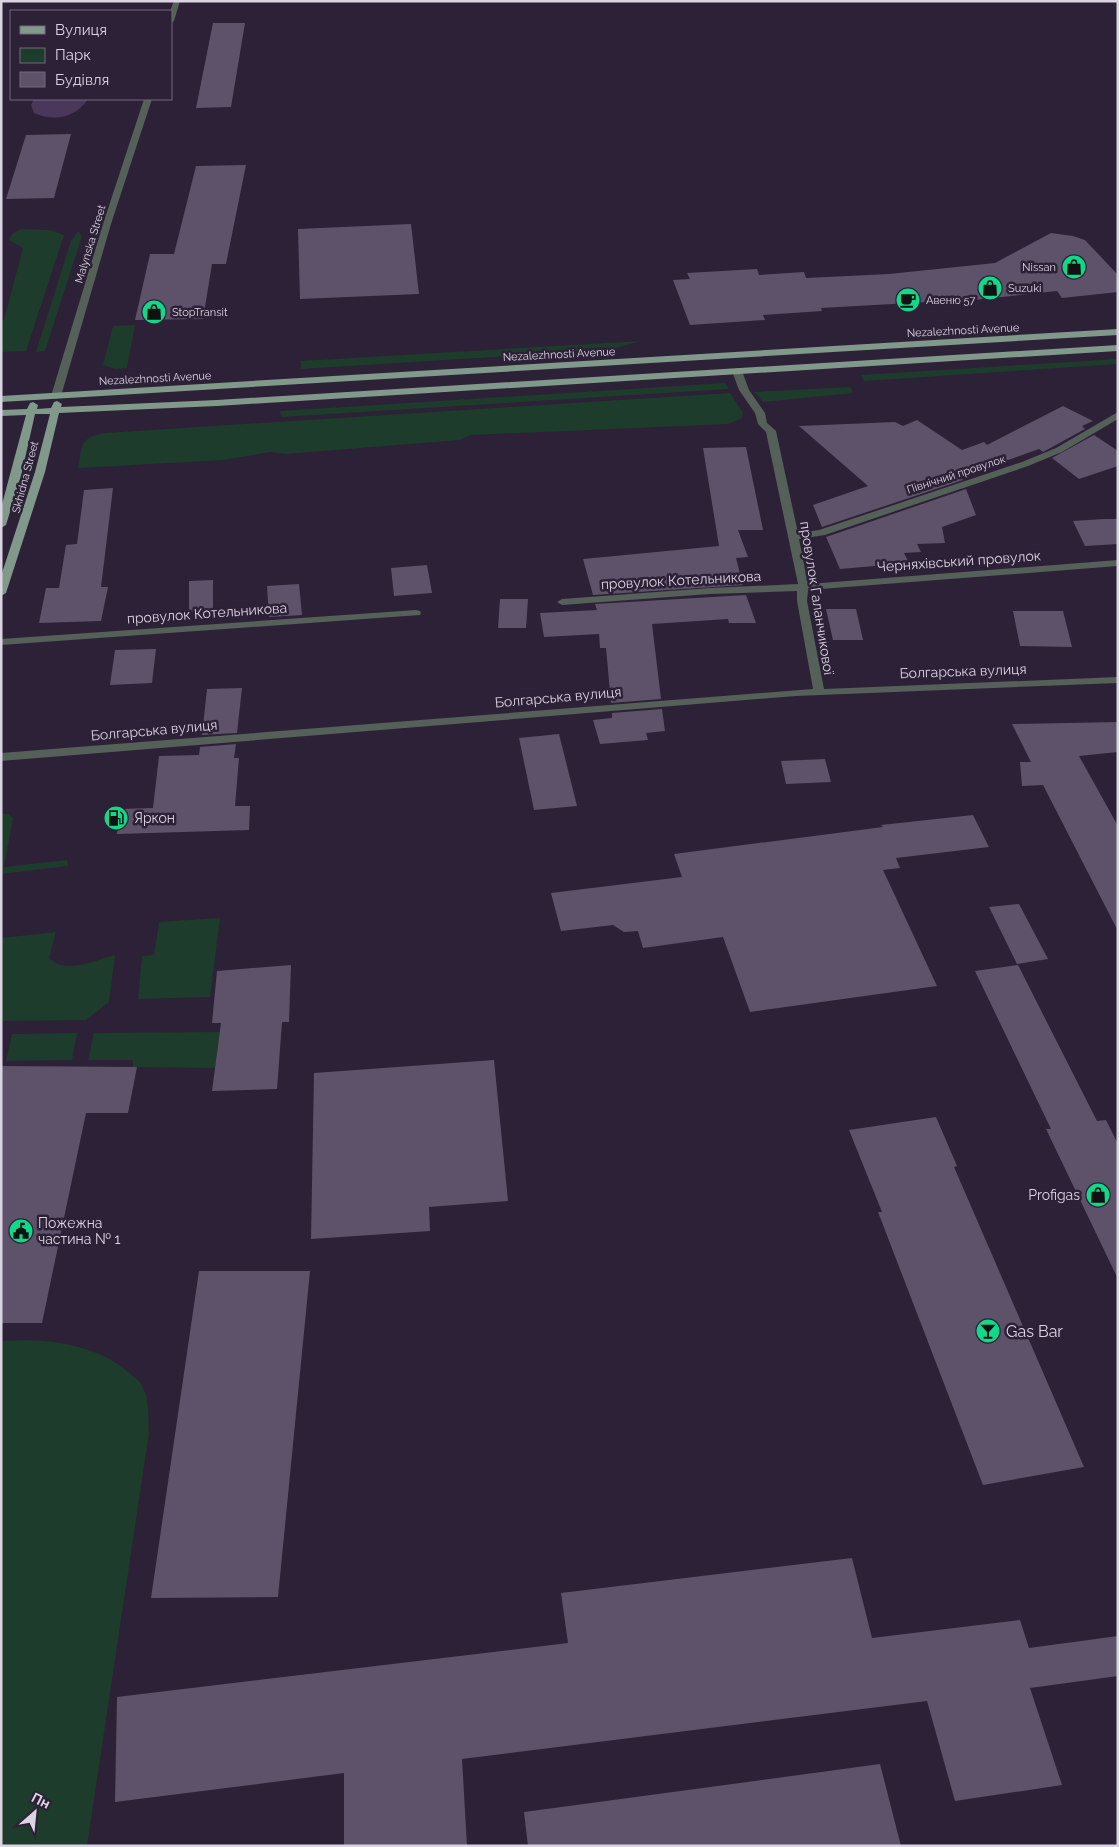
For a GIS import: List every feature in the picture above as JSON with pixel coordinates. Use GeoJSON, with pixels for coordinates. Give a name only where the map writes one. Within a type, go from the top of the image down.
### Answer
{"type":"FeatureCollection","features":[{"type":"Feature","properties":{"kind":"main road","name":"Nezalezhnosti Avenue"},"geometry":{"type":"LineString","coordinates":[[1,399],[1118,332]]}},
{"type":"Feature","properties":{"kind":"main road","name":"Nezalezhnosti Avenue"},"geometry":{"type":"LineString","coordinates":[[1,413],[217,403],[1118,348]]}},
{"type":"Feature","properties":{"kind":"main road","name":"Skhidna Street"},"geometry":{"type":"LineString","coordinates":[[1,593],[40,472],[57,395]]}},
{"type":"Feature","properties":{"kind":"main road","name":"Skhidna Street"},"geometry":{"type":"LineString","coordinates":[[1,526],[16,476],[35,397]]}},
{"type":"Feature","properties":{"kind":"street"},"geometry":{"type":"LineString","coordinates":[[172,18],[177,1]]}},
{"type":"Feature","properties":{"kind":"street","name":"Malynska Street"},"geometry":{"type":"LineString","coordinates":[[57,395],[107,224],[148,100]]}},
{"type":"Feature","properties":{"kind":"street","name":"провулок Галанчикової"},"geometry":{"type":"LineString","coordinates":[[737,371],[744,390],[760,413],[763,424],[771,431],[803,581],[802,601],[819,692]]}},
{"type":"Feature","properties":{"kind":"street","name":"Північний провулок"},"geometry":{"type":"LineString","coordinates":[[794,536],[821,532],[1025,464],[1059,450],[1118,415]]}},
{"type":"Feature","properties":{"kind":"street","name":"Черняхівський провулок"},"geometry":{"type":"LineString","coordinates":[[802,587],[1118,563]]}},
{"type":"Feature","properties":{"kind":"street","name":"провулок Котельникова"},"geometry":{"type":"LineString","coordinates":[[562,602],[710,590],[802,587]]}},
{"type":"Feature","properties":{"kind":"street","name":"провулок Котельникова"},"geometry":{"type":"LineString","coordinates":[[1,642],[416,613]]}},
{"type":"Feature","properties":{"kind":"street","name":"Болгарська вулиця"},"geometry":{"type":"LineString","coordinates":[[1,758],[819,692],[1118,680]]}},
{"type":"Feature","properties":{"kind":"green space"},"geometry":{"type":"Polygon","coordinates":[[[21,229],[50,230],[64,235],[26,351],[1,352],[1,321],[4,320],[23,248],[9,240],[12,234],[21,229]]]}},
{"type":"Feature","properties":{"kind":"green space"},"geometry":{"type":"Polygon","coordinates":[[[78,231],[82,236],[45,351],[36,352],[71,241],[78,231]]]}},
{"type":"Feature","properties":{"kind":"green space"},"geometry":{"type":"Polygon","coordinates":[[[135,325],[127,368],[115,369],[103,365],[113,326],[135,325]]]}},
{"type":"Feature","properties":{"kind":"green space"},"geometry":{"type":"Polygon","coordinates":[[[641,341],[609,350],[301,369],[301,361],[641,341]]]}},
{"type":"Feature","properties":{"kind":"green space"},"geometry":{"type":"Polygon","coordinates":[[[1118,359],[1118,364],[864,381],[861,375],[1118,359]]]}},
{"type":"Feature","properties":{"kind":"green space"},"geometry":{"type":"Polygon","coordinates":[[[725,383],[729,389],[281,417],[280,411],[725,383]]]}},
{"type":"Feature","properties":{"kind":"green space"},"geometry":{"type":"Polygon","coordinates":[[[850,387],[853,393],[763,402],[754,392],[850,387]]]}},
{"type":"Feature","properties":{"kind":"green space"},"geometry":{"type":"Polygon","coordinates":[[[730,393],[743,413],[742,418],[728,424],[471,435],[459,440],[286,454],[270,452],[223,460],[78,468],[80,454],[87,440],[105,433],[730,393]]]}},
{"type":"Feature","properties":{"kind":"green space"},"geometry":{"type":"Polygon","coordinates":[[[1,813],[8,814],[13,818],[4,867],[67,860],[68,866],[1,874],[1,813]]]}},
{"type":"Feature","properties":{"kind":"green space"},"geometry":{"type":"Polygon","coordinates":[[[220,918],[210,997],[138,999],[142,956],[154,955],[159,922],[220,918]]]}},
{"type":"Feature","properties":{"kind":"green space"},"geometry":{"type":"Polygon","coordinates":[[[56,932],[49,958],[56,963],[72,966],[81,965],[115,955],[109,1002],[86,1020],[1,1021],[1,938],[56,932]]]}},
{"type":"Feature","properties":{"kind":"green space"},"geometry":{"type":"Polygon","coordinates":[[[220,1032],[215,1068],[133,1067],[133,1060],[88,1060],[94,1033],[220,1032]]]}},
{"type":"Feature","properties":{"kind":"green space"},"geometry":{"type":"Polygon","coordinates":[[[77,1033],[72,1060],[6,1061],[12,1034],[77,1033]]]}},
{"type":"Feature","properties":{"kind":"green space"},"geometry":{"type":"Polygon","coordinates":[[[1,1341],[52,1342],[85,1349],[116,1363],[132,1375],[141,1384],[146,1395],[149,1433],[87,1846],[1,1846],[1,1341]]]}},
{"type":"Feature","properties":{"kind":"shaded area"},"geometry":{"type":"Polygon","coordinates":[[[34,100],[87,100],[71,114],[57,118],[34,113],[31,105],[34,100]]]}},
{"type":"Feature","properties":{"kind":"building"},"geometry":{"type":"Polygon","coordinates":[[[213,23],[245,23],[231,107],[196,108],[213,23]]]}},
{"type":"Feature","properties":{"kind":"building"},"geometry":{"type":"Polygon","coordinates":[[[71,134],[54,198],[6,199],[26,135],[71,134]]]}},
{"type":"Feature","properties":{"kind":"building"},"geometry":{"type":"Polygon","coordinates":[[[246,165],[226,264],[212,264],[203,319],[135,320],[150,254],[174,254],[196,166],[246,165]]]}},
{"type":"Feature","properties":{"kind":"building"},"geometry":{"type":"Polygon","coordinates":[[[411,224],[419,294],[300,299],[298,229],[411,224]]]}},
{"type":"Feature","properties":{"kind":"building"},"geometry":{"type":"Polygon","coordinates":[[[1051,233],[1085,240],[1118,275],[1118,292],[1062,298],[1057,291],[965,301],[821,308],[822,311],[763,315],[765,320],[690,325],[673,280],[690,279],[687,273],[757,269],[759,275],[804,272],[806,278],[889,274],[995,263],[1051,233]]]}},
{"type":"Feature","properties":{"kind":"building"},"geometry":{"type":"Polygon","coordinates":[[[1063,406],[1093,421],[1082,426],[1085,429],[1043,452],[1039,449],[961,477],[963,480],[822,527],[813,505],[868,486],[799,426],[895,422],[903,426],[917,420],[962,450],[984,442],[987,445],[1063,406]]]}},
{"type":"Feature","properties":{"kind":"building"},"geometry":{"type":"Polygon","coordinates":[[[1094,435],[1118,451],[1118,466],[1079,479],[1052,458],[1094,435]]]}},
{"type":"Feature","properties":{"kind":"building"},"geometry":{"type":"Polygon","coordinates":[[[746,447],[763,530],[738,530],[748,557],[736,558],[743,585],[593,595],[583,559],[719,546],[703,448],[746,447]]]}},
{"type":"Feature","properties":{"kind":"building"},"geometry":{"type":"Polygon","coordinates":[[[113,488],[101,587],[108,587],[101,621],[39,623],[46,588],[59,588],[66,545],[77,544],[84,490],[113,488]]]}},
{"type":"Feature","properties":{"kind":"building"},"geometry":{"type":"Polygon","coordinates":[[[966,489],[976,515],[942,527],[945,543],[917,544],[921,552],[904,553],[909,563],[840,569],[826,537],[966,489]]]}},
{"type":"Feature","properties":{"kind":"building"},"geometry":{"type":"Polygon","coordinates":[[[1118,519],[1118,544],[1085,546],[1073,521],[1118,519]]]}},
{"type":"Feature","properties":{"kind":"building"},"geometry":{"type":"Polygon","coordinates":[[[427,565],[432,593],[394,596],[391,568],[427,565]]]}},
{"type":"Feature","properties":{"kind":"building"},"geometry":{"type":"Polygon","coordinates":[[[213,580],[213,610],[189,612],[189,581],[213,580]]]}},
{"type":"Feature","properties":{"kind":"building"},"geometry":{"type":"Polygon","coordinates":[[[299,584],[302,615],[269,617],[267,586],[299,584]]]}},
{"type":"Feature","properties":{"kind":"building"},"geometry":{"type":"Polygon","coordinates":[[[746,595],[756,623],[729,623],[728,619],[652,624],[661,699],[611,703],[606,648],[600,648],[599,634],[544,637],[540,613],[597,610],[595,604],[746,595]]]}},
{"type":"Feature","properties":{"kind":"building"},"geometry":{"type":"Polygon","coordinates":[[[500,599],[528,599],[526,628],[498,628],[500,599]]]}},
{"type":"Feature","properties":{"kind":"building"},"geometry":{"type":"Polygon","coordinates":[[[826,609],[856,609],[863,640],[833,640],[826,609]]]}},
{"type":"Feature","properties":{"kind":"building"},"geometry":{"type":"Polygon","coordinates":[[[1013,611],[1063,611],[1072,647],[1020,646],[1013,611]]]}},
{"type":"Feature","properties":{"kind":"building"},"geometry":{"type":"Polygon","coordinates":[[[156,649],[152,683],[110,685],[115,650],[156,649]]]}},
{"type":"Feature","properties":{"kind":"building"},"geometry":{"type":"Polygon","coordinates":[[[242,688],[237,733],[202,735],[207,689],[242,688]]]}},
{"type":"Feature","properties":{"kind":"building"},"geometry":{"type":"Polygon","coordinates":[[[662,709],[665,731],[646,733],[648,740],[600,744],[593,720],[612,718],[612,713],[662,709]]]}},
{"type":"Feature","properties":{"kind":"building"},"geometry":{"type":"Polygon","coordinates":[[[1118,722],[1118,752],[1079,756],[1118,826],[1118,931],[1043,785],[1022,786],[1020,762],[1031,762],[1012,724],[1118,722]]]}},
{"type":"Feature","properties":{"kind":"building"},"geometry":{"type":"Polygon","coordinates":[[[559,734],[577,806],[534,810],[519,738],[559,734]]]}},
{"type":"Feature","properties":{"kind":"building"},"geometry":{"type":"Polygon","coordinates":[[[236,744],[234,758],[239,758],[235,806],[250,806],[249,830],[117,834],[120,809],[153,808],[159,756],[199,755],[200,747],[236,744]]]}},
{"type":"Feature","properties":{"kind":"building"},"geometry":{"type":"Polygon","coordinates":[[[825,759],[831,782],[786,784],[781,761],[825,759]]]}},
{"type":"Feature","properties":{"kind":"building"},"geometry":{"type":"Polygon","coordinates":[[[973,815],[989,847],[896,858],[900,868],[883,870],[937,986],[750,1012],[723,937],[643,948],[638,931],[624,932],[613,925],[561,931],[551,893],[682,877],[674,854],[883,827],[881,825],[973,815]]]}},
{"type":"Feature","properties":{"kind":"building"},"geometry":{"type":"Polygon","coordinates":[[[1019,904],[1048,959],[1017,964],[989,907],[1019,904]]]}},
{"type":"Feature","properties":{"kind":"building"},"geometry":{"type":"Polygon","coordinates":[[[291,965],[289,1022],[282,1022],[277,1089],[212,1091],[221,1023],[212,1023],[217,971],[291,965]]]}},
{"type":"Feature","properties":{"kind":"building"},"geometry":{"type":"Polygon","coordinates":[[[1018,965],[1097,1121],[1106,1120],[1118,1144],[1118,1279],[1046,1129],[1051,1129],[975,971],[1018,965]]]}},
{"type":"Feature","properties":{"kind":"building"},"geometry":{"type":"Polygon","coordinates":[[[494,1060],[508,1201],[429,1207],[430,1231],[311,1239],[314,1073],[494,1060]]]}},
{"type":"Feature","properties":{"kind":"building"},"geometry":{"type":"Polygon","coordinates":[[[1,1066],[137,1067],[128,1113],[86,1113],[42,1323],[1,1323],[1,1066]]]}},
{"type":"Feature","properties":{"kind":"building"},"geometry":{"type":"Polygon","coordinates":[[[936,1117],[957,1166],[954,1167],[1084,1467],[983,1485],[878,1212],[882,1212],[849,1130],[936,1117]]]}},
{"type":"Feature","properties":{"kind":"building"},"geometry":{"type":"Polygon","coordinates":[[[199,1271],[310,1271],[278,1597],[151,1598],[199,1271]]]}},
{"type":"Feature","properties":{"kind":"building"},"geometry":{"type":"Polygon","coordinates":[[[852,1558],[872,1638],[1020,1620],[1029,1648],[1118,1636],[1118,1676],[1030,1688],[1062,1785],[955,1801],[927,1701],[462,1759],[467,1846],[344,1846],[344,1773],[115,1802],[117,1697],[568,1643],[561,1593],[852,1558]]]}},
{"type":"Feature","properties":{"kind":"building"},"geometry":{"type":"Polygon","coordinates":[[[880,1764],[901,1846],[528,1846],[524,1812],[880,1764]]]}},
{"type":"Feature","properties":{"kind":"place","name":"Nissan"},"geometry":{"type":"Point","coordinates":[1074,267]}},
{"type":"Feature","properties":{"kind":"place","name":"Suzuki"},"geometry":{"type":"Point","coordinates":[990,288]}},
{"type":"Feature","properties":{"kind":"place","name":"Авеню 57"},"geometry":{"type":"Point","coordinates":[908,300]}},
{"type":"Feature","properties":{"kind":"place","name":"StopTransit"},"geometry":{"type":"Point","coordinates":[154,312]}},
{"type":"Feature","properties":{"kind":"place","name":"Яркон"},"geometry":{"type":"Point","coordinates":[116,818]}},
{"type":"Feature","properties":{"kind":"place","name":"Profigas"},"geometry":{"type":"Point","coordinates":[1098,1195]}},
{"type":"Feature","properties":{"kind":"place","name":"Пожежна частина № 1"},"geometry":{"type":"Point","coordinates":[21,1231]}},
{"type":"Feature","properties":{"kind":"place","name":"Gas Bar"},"geometry":{"type":"Point","coordinates":[988,1331]}}]}
